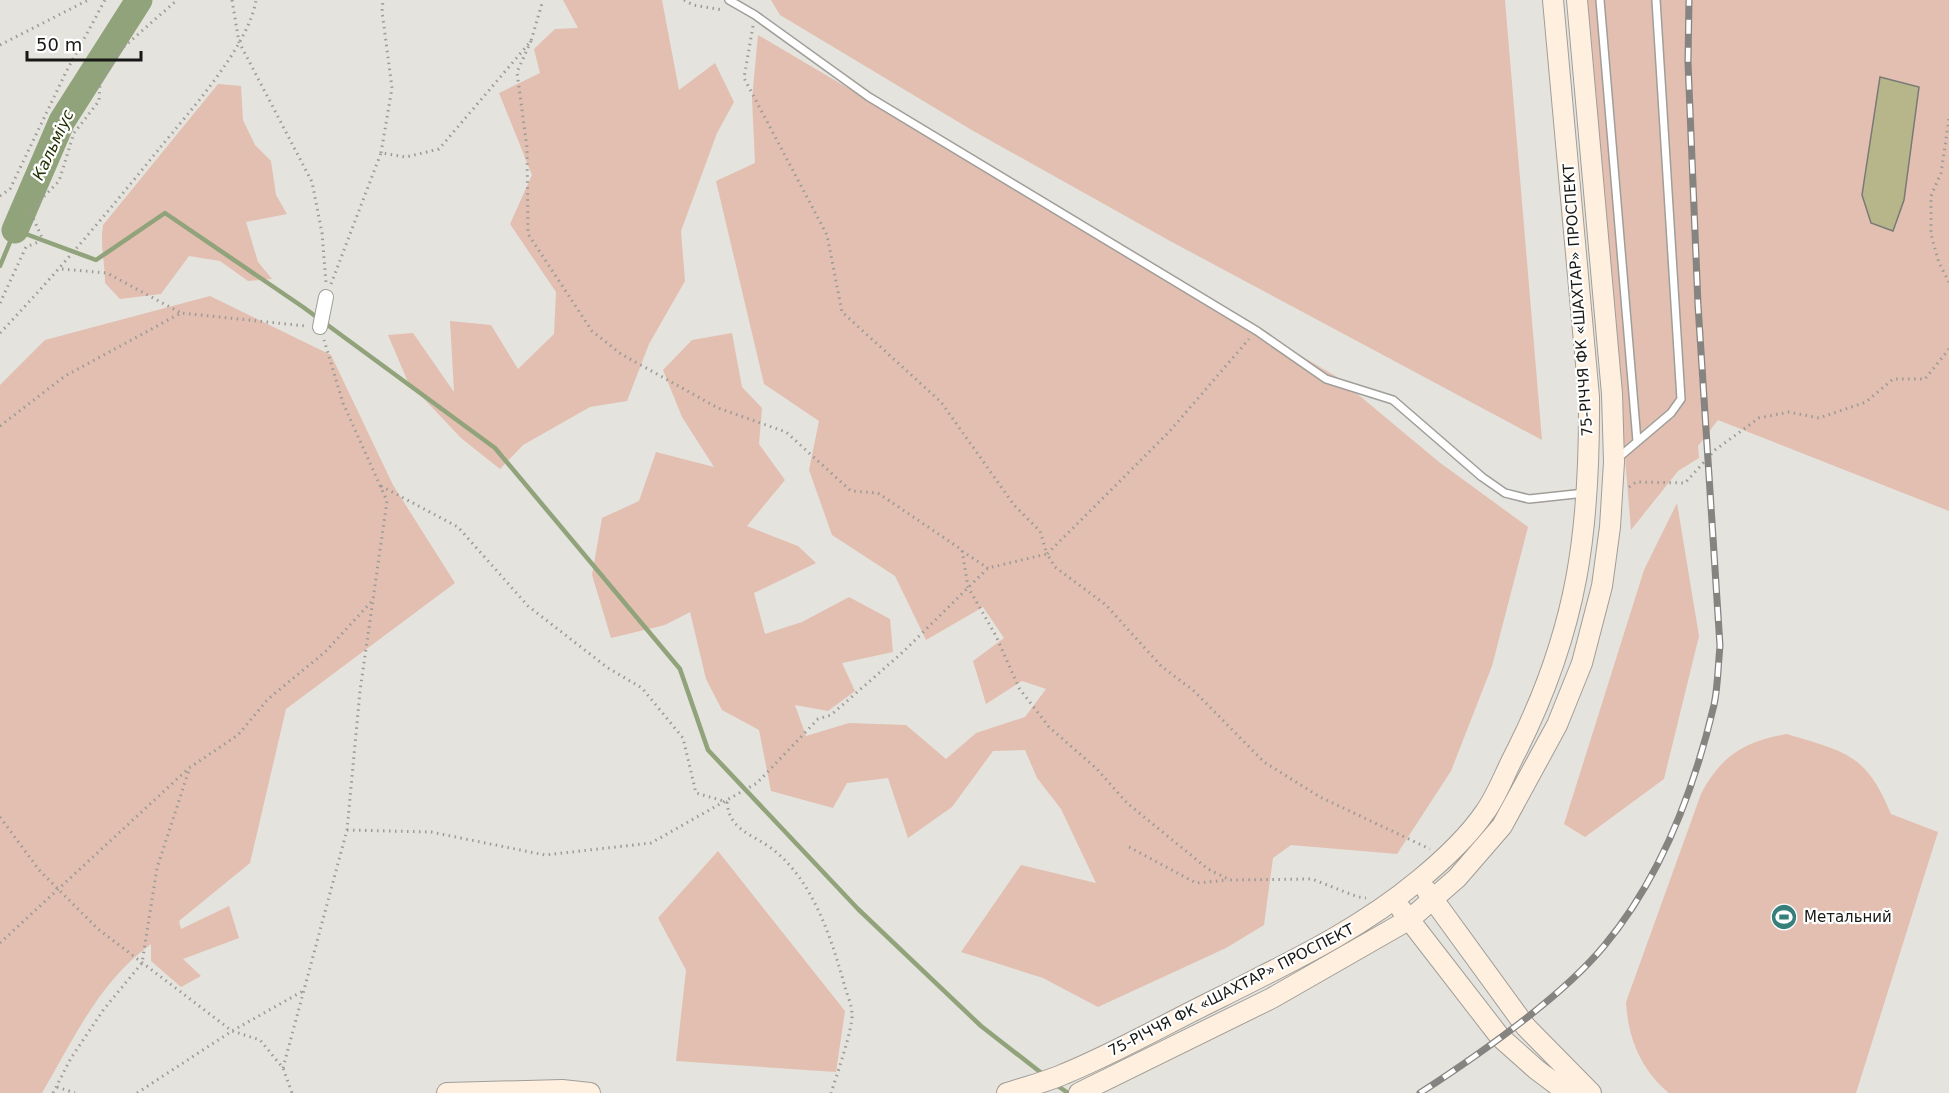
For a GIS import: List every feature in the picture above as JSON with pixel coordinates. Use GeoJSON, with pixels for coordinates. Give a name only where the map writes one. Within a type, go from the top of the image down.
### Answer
{"type":"FeatureCollection","features":[{"type":"Feature","properties":{"kind":"main road","name":"75-РІЧЧЯ ФК «ШАХТАР» ПРОСПЕКТ"},"geometry":{"type":"LineString","coordinates":[[1007,1093],[1064,1075],[1291,962],[1344,935],[1394,900],[1446,855],[1485,812],[1535,714],[1558,655],[1578,580],[1587,493],[1588,397],[1553,0]]}},
{"type":"Feature","properties":{"kind":"main road","name":"75-РІЧЧЯ ФК «ШАХТАР» ПРОСПЕКТ"},"geometry":{"type":"LineString","coordinates":[[1079,1093],[1272,998],[1410,919],[1434,899],[1502,826],[1557,725],[1582,663],[1602,585],[1614,462],[1612,394],[1577,0]]}},
{"type":"Feature","properties":{"kind":"main road"},"geometry":{"type":"LineString","coordinates":[[1419,880],[1526,1027],[1592,1093]]}},
{"type":"Feature","properties":{"kind":"main road"},"geometry":{"type":"LineString","coordinates":[[1394,900],[1500,1037],[1537,1070],[1568,1093]]}},
{"type":"Feature","properties":{"kind":"main road"},"geometry":{"type":"LineString","coordinates":[[447,1093],[562,1090],[591,1093]]}},
{"type":"Feature","properties":{"kind":"street"},"geometry":{"type":"LineString","coordinates":[[320,327],[326,297]]}},
{"type":"Feature","properties":{"kind":"lane"},"geometry":{"type":"LineString","coordinates":[[729,0],[755,15],[869,97],[1257,330],[1326,379],[1393,400],[1482,477],[1505,493],[1529,498],[1587,493]]}},
{"type":"Feature","properties":{"kind":"lane"},"geometry":{"type":"LineString","coordinates":[[1600,0],[1637,441]]}},
{"type":"Feature","properties":{"kind":"lane"},"geometry":{"type":"LineString","coordinates":[[1614,462],[1671,413],[1681,399],[1656,0]]}},
{"type":"Feature","properties":{"kind":"path"},"geometry":{"type":"LineString","coordinates":[[0,45],[88,0]]}},
{"type":"Feature","properties":{"kind":"path"},"geometry":{"type":"LineString","coordinates":[[0,196],[10,189],[105,0]]}},
{"type":"Feature","properties":{"kind":"path"},"geometry":{"type":"LineString","coordinates":[[0,303],[26,247],[43,240],[30,210],[59,181],[74,133],[99,101],[100,83],[118,52],[177,0]]}},
{"type":"Feature","properties":{"kind":"path"},"geometry":{"type":"LineString","coordinates":[[232,0],[239,42],[312,182],[322,233],[326,297]]}},
{"type":"Feature","properties":{"kind":"path"},"geometry":{"type":"LineString","coordinates":[[0,333],[62,269],[234,54],[256,0]]}},
{"type":"Feature","properties":{"kind":"path"},"geometry":{"type":"LineString","coordinates":[[326,297],[381,153],[392,88],[382,11],[383,0]]}},
{"type":"Feature","properties":{"kind":"path"},"geometry":{"type":"LineString","coordinates":[[543,0],[531,41],[517,72],[527,148],[528,234],[592,331],[621,354],[718,408],[786,432],[851,491],[878,493],[988,568]]}},
{"type":"Feature","properties":{"kind":"path"},"geometry":{"type":"LineString","coordinates":[[684,0],[693,5],[755,15],[744,78],[827,235],[842,312],[941,402],[1014,506],[1040,531],[1047,554],[1054,567],[1106,605],[1161,666],[1194,692],[1264,762],[1320,797],[1416,844],[1446,855]]}},
{"type":"Feature","properties":{"kind":"path"},"geometry":{"type":"LineString","coordinates":[[381,153],[406,157],[439,149],[531,41]]}},
{"type":"Feature","properties":{"kind":"path"},"geometry":{"type":"LineString","coordinates":[[1949,119],[1941,173],[1931,196],[1930,234],[1939,263],[1949,282]]}},
{"type":"Feature","properties":{"kind":"path"},"geometry":{"type":"LineString","coordinates":[[62,269],[107,273],[181,313],[320,327],[343,403],[387,501],[360,691],[347,830],[283,1068]]}},
{"type":"Feature","properties":{"kind":"path"},"geometry":{"type":"LineString","coordinates":[[0,426],[65,376],[181,313]]}},
{"type":"Feature","properties":{"kind":"path"},"geometry":{"type":"LineString","coordinates":[[347,830],[431,832],[545,855],[651,843],[727,802],[757,783],[818,719],[831,715],[903,652],[988,568],[1047,554],[1169,432],[1257,330]]}},
{"type":"Feature","properties":{"kind":"path"},"geometry":{"type":"LineString","coordinates":[[1612,497],[1636,482],[1685,483],[1715,450],[1759,418],[1789,412],[1819,418],[1866,402],[1893,379],[1925,379],[1949,350]]}},
{"type":"Feature","properties":{"kind":"path"},"geometry":{"type":"LineString","coordinates":[[380,485],[458,527],[528,606],[608,668],[642,688],[683,738],[696,793],[727,802]]}},
{"type":"Feature","properties":{"kind":"path"},"geometry":{"type":"LineString","coordinates":[[962,551],[968,587],[996,636],[1019,688],[1050,728],[1097,769],[1127,803],[1208,869],[1230,880]]}},
{"type":"Feature","properties":{"kind":"path"},"geometry":{"type":"LineString","coordinates":[[0,944],[189,768],[238,735],[268,699],[325,652],[374,600]]}},
{"type":"Feature","properties":{"kind":"path"},"geometry":{"type":"LineString","coordinates":[[53,1093],[71,1058],[104,1009],[142,963],[158,868],[189,768]]}},
{"type":"Feature","properties":{"kind":"path"},"geometry":{"type":"LineString","coordinates":[[727,802],[728,815],[735,825],[772,849],[792,869],[814,902],[839,966],[852,1014],[831,1093]]}},
{"type":"Feature","properties":{"kind":"path"},"geometry":{"type":"LineString","coordinates":[[0,817],[39,870],[98,929],[232,1031],[260,1040],[283,1068],[292,1093]]}},
{"type":"Feature","properties":{"kind":"path"},"geometry":{"type":"LineString","coordinates":[[0,822],[6,825]]}},
{"type":"Feature","properties":{"kind":"path"},"geometry":{"type":"LineString","coordinates":[[1129,847],[1196,883],[1230,880],[1312,879],[1358,897],[1394,900]]}},
{"type":"Feature","properties":{"kind":"path"},"geometry":{"type":"LineString","coordinates":[[137,1093],[232,1031],[303,991]]}},
{"type":"Feature","properties":{"kind":"path"},"geometry":{"type":"LineString","coordinates":[[56,1086],[75,1093]]}},
{"type":"Feature","properties":{"kind":"shaded area"},"geometry":{"type":"Polygon","coordinates":[[[563,0],[662,0],[679,90],[715,63],[734,102],[717,133],[681,231],[685,281],[649,344],[627,401],[590,407],[523,445],[500,469],[461,438],[408,382],[388,335],[413,333],[454,392],[450,321],[491,325],[518,369],[554,334],[556,292],[510,224],[532,175],[499,93],[540,73],[534,49],[555,29],[578,28],[563,0]]]}},
{"type":"Feature","properties":{"kind":"shaded area"},"geometry":{"type":"Polygon","coordinates":[[[771,0],[1505,0],[1542,440],[1170,241],[970,129],[780,15],[771,0]]]}},
{"type":"Feature","properties":{"kind":"shaded area"},"geometry":{"type":"Polygon","coordinates":[[[1587,0],[1949,0],[1949,511],[1718,420],[1698,446],[1699,458],[1678,471],[1631,530],[1587,0]]]}},
{"type":"Feature","properties":{"kind":"shaded area"},"geometry":{"type":"Polygon","coordinates":[[[758,35],[1337,377],[1439,462],[1528,527],[1492,666],[1451,771],[1397,854],[1291,845],[1273,858],[1264,925],[1226,948],[1098,1007],[1043,978],[961,952],[1021,865],[1096,883],[1061,809],[1037,778],[1025,750],[993,751],[952,807],[908,838],[888,778],[847,783],[833,808],[771,791],[759,730],[722,710],[706,679],[690,612],[665,625],[611,638],[592,575],[602,518],[639,501],[656,452],[714,467],[682,417],[663,370],[692,340],[732,333],[742,387],[762,408],[759,444],[785,480],[747,526],[798,546],[816,563],[754,593],[765,634],[802,622],[849,597],[890,619],[893,652],[842,663],[855,691],[828,711],[795,705],[806,736],[849,723],[906,725],[946,759],[976,733],[1025,717],[1046,689],[1022,681],[986,704],[973,661],[1004,638],[983,607],[926,640],[895,576],[832,535],[809,470],[819,421],[764,384],[716,181],[755,163],[752,99],[758,35]]]}},
{"type":"Feature","properties":{"kind":"shaded area"},"geometry":{"type":"Polygon","coordinates":[[[218,84],[241,86],[243,120],[255,145],[271,161],[276,195],[287,214],[246,222],[258,262],[272,279],[248,281],[220,261],[189,256],[161,294],[120,299],[105,283],[103,225],[218,84]]]}},
{"type":"Feature","properties":{"kind":"shaded area"},"geometry":{"type":"Polygon","coordinates":[[[210,296],[331,355],[393,485],[455,583],[286,709],[250,863],[179,921],[181,929],[229,906],[239,938],[183,959],[201,976],[181,987],[151,961],[151,944],[133,959],[102,993],[42,1093],[0,1093],[0,385],[45,340],[210,296]]]}},
{"type":"Feature","properties":{"kind":"shaded area"},"geometry":{"type":"Polygon","coordinates":[[[1677,503],[1699,636],[1664,779],[1585,837],[1564,824],[1644,570],[1677,503]]]}},
{"type":"Feature","properties":{"kind":"shaded area","name":"Метальний"},"geometry":{"type":"Polygon","coordinates":[[[1787,734],[1839,751],[1851,758],[1872,778],[1891,814],[1938,832],[1856,1093],[1669,1093],[1651,1074],[1638,1052],[1633,1041],[1626,1002],[1701,794],[1717,770],[1735,752],[1758,741],[1787,734]]]}},
{"type":"Feature","properties":{"kind":"shaded area"},"geometry":{"type":"Polygon","coordinates":[[[718,851],[845,1011],[836,1072],[676,1061],[686,970],[658,918],[718,851]]]}},
{"type":"Feature","properties":{"kind":"building"},"geometry":{"type":"Polygon","coordinates":[[[1880,77],[1919,87],[1904,200],[1893,231],[1871,223],[1862,195],[1880,77]]]}},
{"type":"Feature","properties":{"kind":"waterway","name":"Кальміус"},"geometry":{"type":"LineString","coordinates":[[15,230],[62,121],[139,0]]}},
{"type":"Feature","properties":{"kind":"waterway"},"geometry":{"type":"LineString","coordinates":[[0,266],[15,230],[96,260],[165,213],[303,307],[495,448],[680,669],[708,750],[858,909],[981,1026],[1044,1075]]}},
{"type":"Feature","properties":{"kind":"waterway"},"geometry":{"type":"LineString","coordinates":[[1055,1084],[1068,1093]]}},
{"type":"Feature","properties":{"kind":"railway"},"geometry":{"type":"LineString","coordinates":[[1420,1093],[1467,1062],[1542,1006],[1586,966],[1624,920],[1658,863],[1685,801],[1714,705],[1720,646],[1698,305],[1688,62],[1689,0]]}},
{"type":"Feature","properties":{"kind":"place","name":"Метальний"},"geometry":{"type":"Point","coordinates":[1784,917]}}]}
